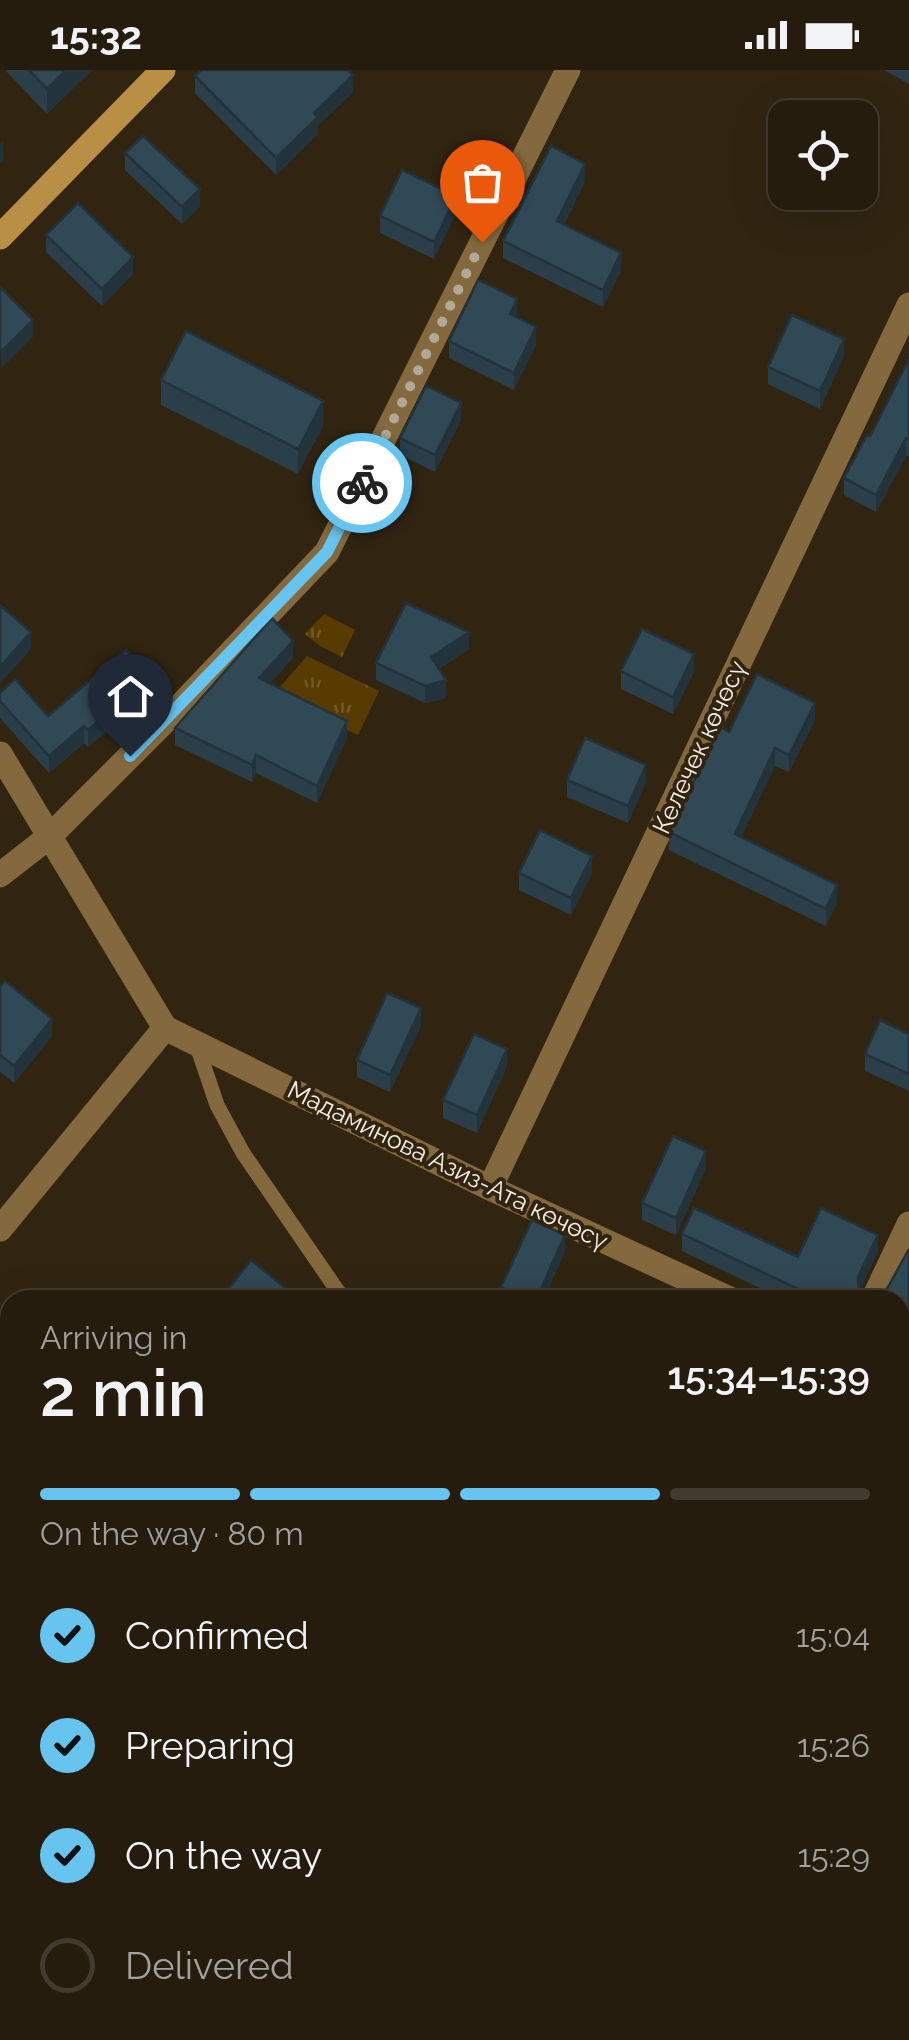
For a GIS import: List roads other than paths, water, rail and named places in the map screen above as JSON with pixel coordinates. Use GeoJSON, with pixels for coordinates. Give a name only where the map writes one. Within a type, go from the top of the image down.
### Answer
{"type":"FeatureCollection","features":[{"type":"Feature","properties":{"kind":"main road"},"geometry":{"type":"LineString","coordinates":[[0,237],[163,70]]}},
{"type":"Feature","properties":{"kind":"street"},"geometry":{"type":"LineString","coordinates":[[0,875],[50,836],[327,552],[568,70]]}},
{"type":"Feature","properties":{"kind":"street","name":"Келечек көчөсү"},"geometry":{"type":"LineString","coordinates":[[490,1188],[909,305]]}},
{"type":"Feature","properties":{"kind":"street"},"geometry":{"type":"LineString","coordinates":[[0,754],[166,1028],[0,1229]]}},
{"type":"Feature","properties":{"kind":"street","name":"Мадаминова Азиз-Ата көчөсү"},"geometry":{"type":"LineString","coordinates":[[166,1028],[490,1188],[710,1290]]}},
{"type":"Feature","properties":{"kind":"street"},"geometry":{"type":"LineString","coordinates":[[878,1290],[909,1224]]}},
{"type":"Feature","properties":{"kind":"lane"},"geometry":{"type":"LineString","coordinates":[[196,1043],[217,1104],[243,1153],[336,1290]]}}]}
